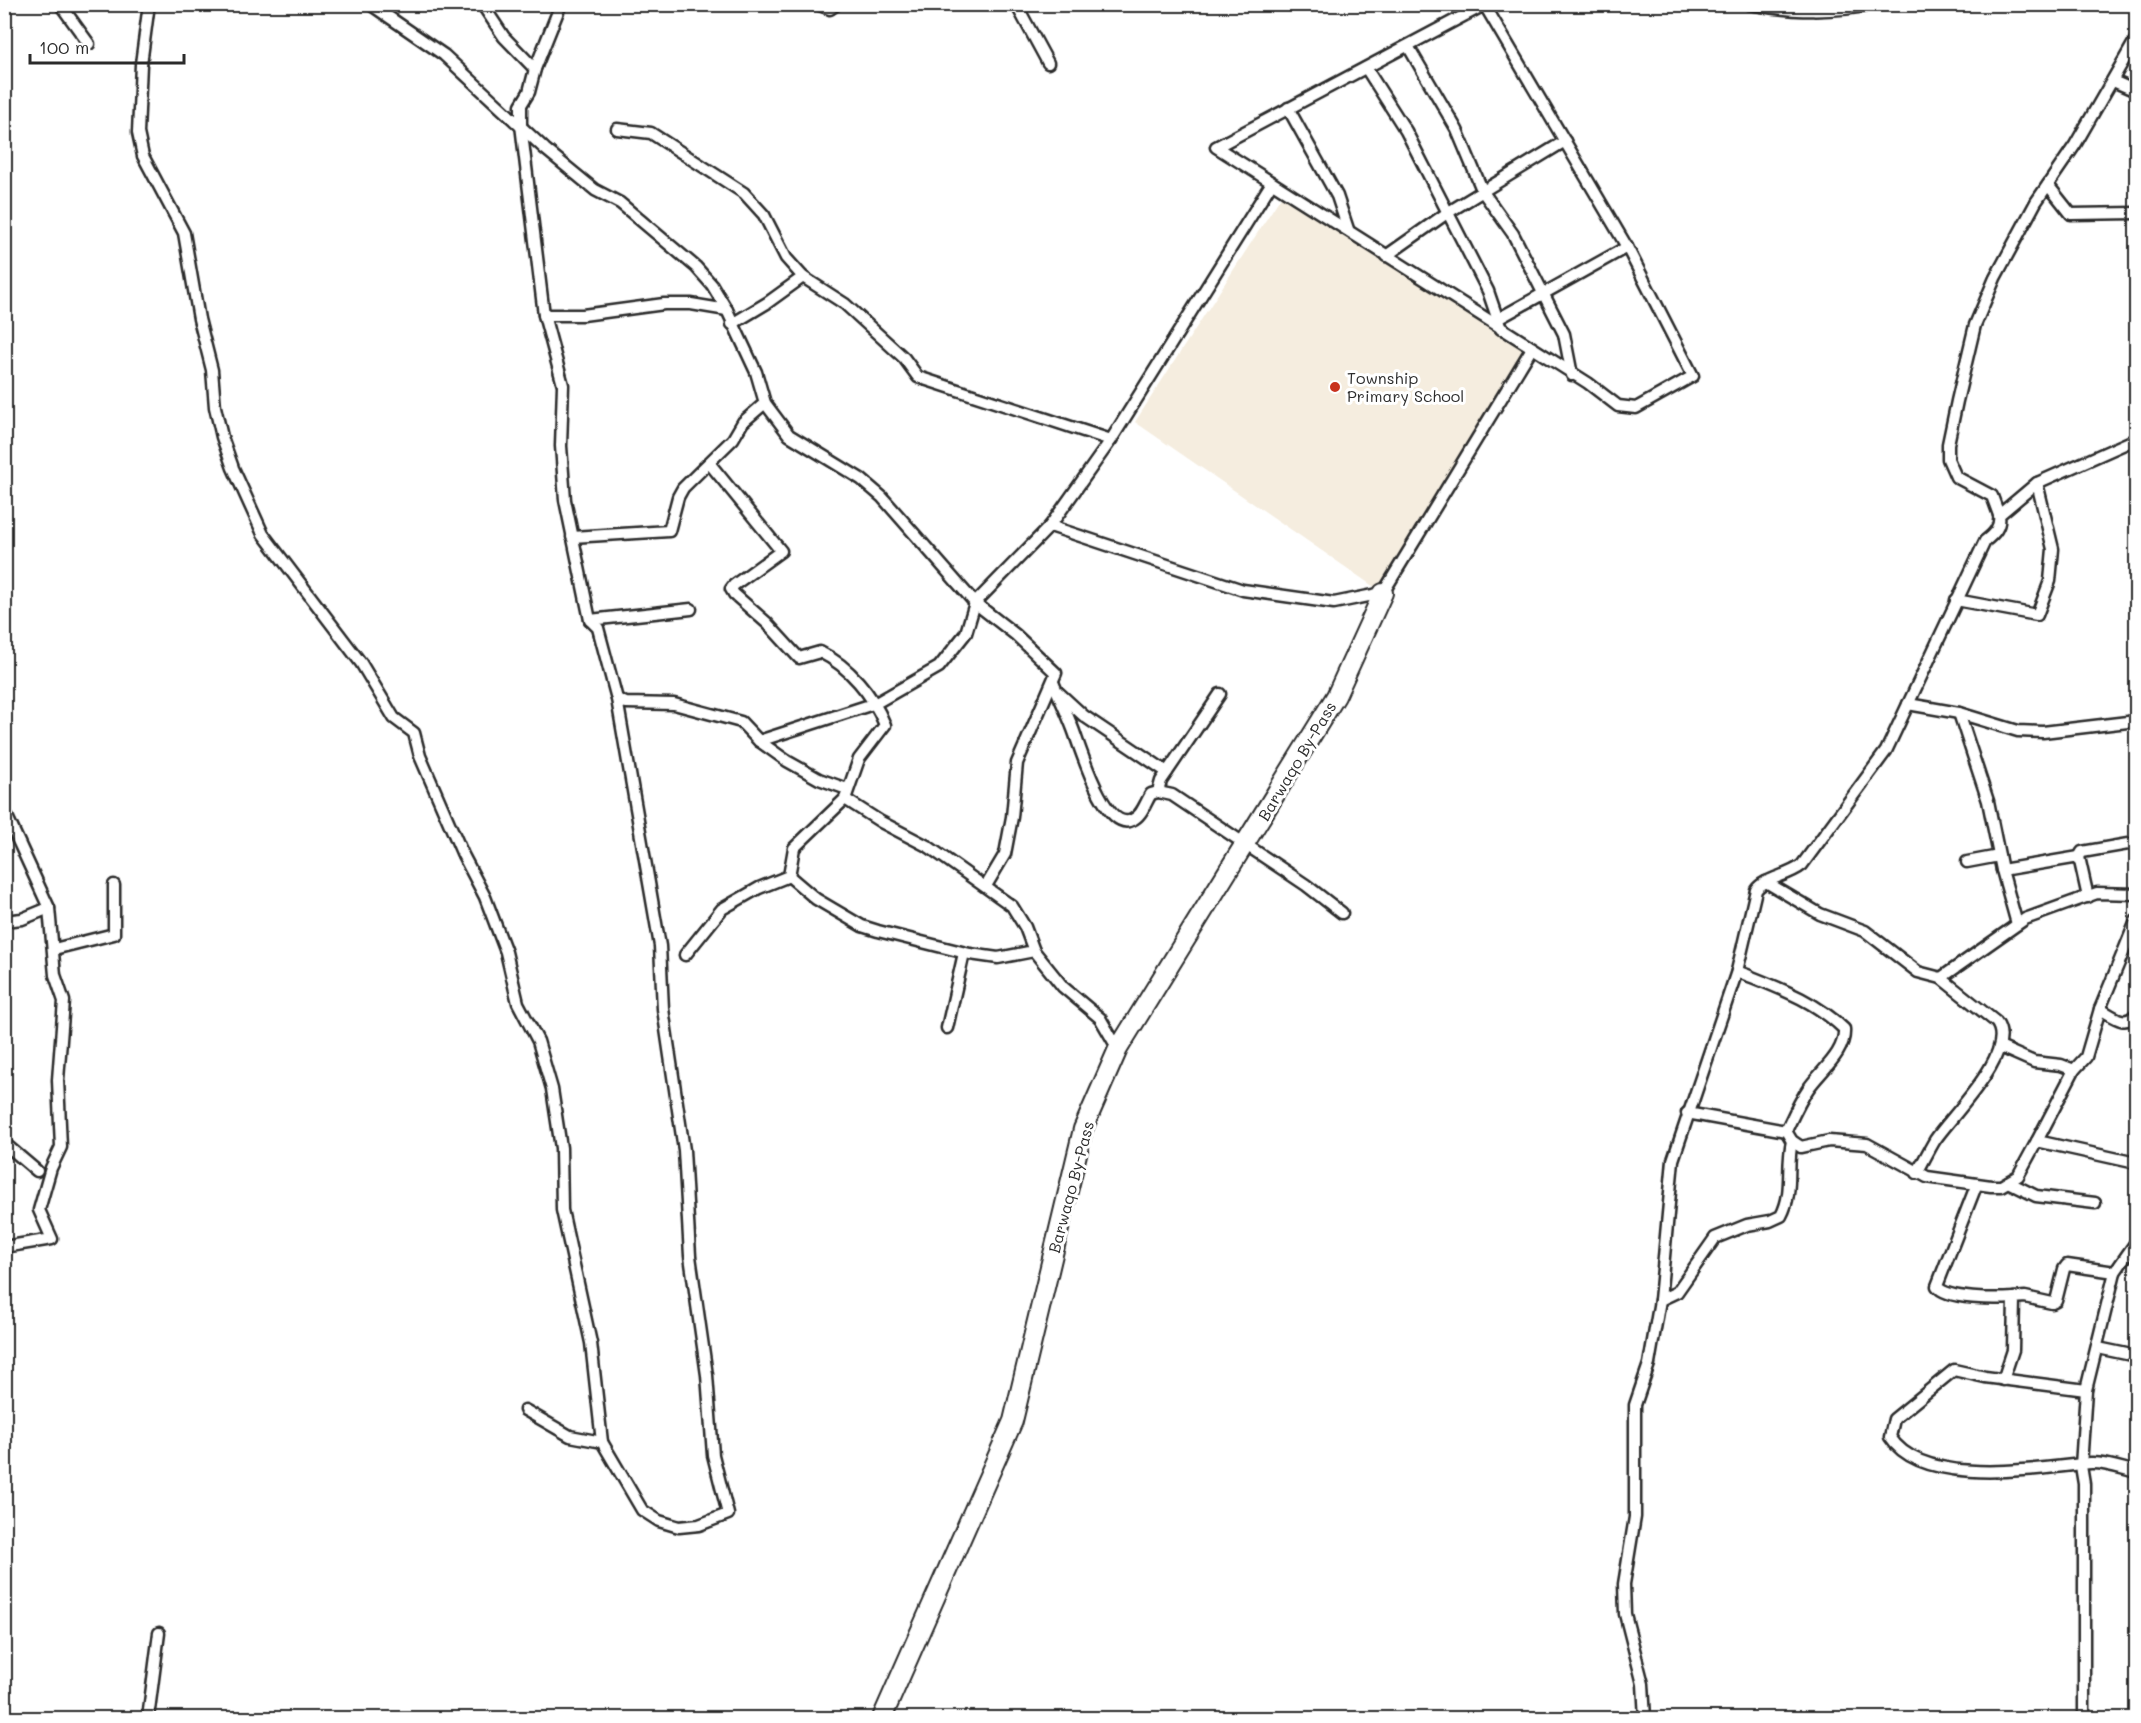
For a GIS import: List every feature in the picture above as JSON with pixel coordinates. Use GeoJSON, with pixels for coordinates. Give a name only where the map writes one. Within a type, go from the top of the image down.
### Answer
{"type":"FeatureCollection","features":[{"type":"Feature","properties":{"kind":"highway","name":"Barwaqo By-Pass"},"geometry":{"type":"LineString","coordinates":[[882,1719],[1013,1421],[1083,1129],[1118,1049],[1336,696],[1383,594]]}},
{"type":"Feature","properties":{"kind":"street"},"geometry":{"type":"LineString","coordinates":[[60,4],[88,44]]}},
{"type":"Feature","properties":{"kind":"street"},"geometry":{"type":"LineString","coordinates":[[148,4],[141,64],[138,132],[143,156],[184,233],[212,370],[215,407],[222,437],[233,468],[264,534],[361,663],[394,718],[414,733],[420,756],[463,855],[485,897],[506,952],[518,1003],[538,1041],[552,1089],[561,1148],[562,1210],[591,1343],[602,1442],[642,1510],[659,1521],[679,1527],[699,1525],[728,1514],[713,1455],[707,1375],[690,1256],[684,1150],[663,1009],[660,946],[617,699],[598,628],[590,620],[565,500],[561,446],[563,385],[544,315],[520,125],[521,105],[529,92],[535,69],[561,4]]}},
{"type":"Feature","properties":{"kind":"street"},"geometry":{"type":"LineString","coordinates":[[370,4],[444,55],[573,172],[596,190],[620,203],[696,267],[712,285],[727,310],[756,372],[765,403],[789,435],[861,479],[882,497],[975,603],[1016,635],[1056,673],[1054,686],[1017,763],[1012,817],[1005,854],[986,886]]}},
{"type":"Feature","properties":{"kind":"street"},"geometry":{"type":"LineString","coordinates":[[482,4],[504,37],[535,69]]}},
{"type":"Feature","properties":{"kind":"street"},"geometry":{"type":"LineString","coordinates":[[817,4],[830,9],[837,4]]}},
{"type":"Feature","properties":{"kind":"street"},"geometry":{"type":"LineString","coordinates":[[1016,4],[1048,63]]}},
{"type":"Feature","properties":{"kind":"street"},"geometry":{"type":"LineString","coordinates":[[1749,4],[1792,12],[1852,9],[1877,4]]}},
{"type":"Feature","properties":{"kind":"street"},"geometry":{"type":"LineString","coordinates":[[1484,5],[1627,247],[1693,376],[1636,408],[1618,406],[1588,383],[1572,375],[1498,324],[1348,229],[1271,184],[1216,147],[1408,46],[1484,5]]}},
{"type":"Feature","properties":{"kind":"street"},"geometry":{"type":"LineString","coordinates":[[1645,1719],[1644,1684],[1625,1614],[1624,1584],[1635,1518],[1635,1405],[1649,1364],[1660,1300],[1673,1160],[1687,1113],[1737,971],[1756,890],[1766,882],[1797,870],[1816,850],[1886,751],[1985,541],[1994,534],[2000,522],[1992,496],[1956,477],[1948,459],[1948,444],[1976,325],[1995,278],[2136,39]]}},
{"type":"Feature","properties":{"kind":"street"},"geometry":{"type":"LineString","coordinates":[[1408,46],[1457,130],[1483,192],[1513,234],[1542,296],[1564,334],[1572,375]]}},
{"type":"Feature","properties":{"kind":"street"},"geometry":{"type":"LineString","coordinates":[[1366,68],[1406,131],[1488,291],[1498,324]]}},
{"type":"Feature","properties":{"kind":"street"},"geometry":{"type":"LineString","coordinates":[[2113,81],[2136,91]]}},
{"type":"Feature","properties":{"kind":"street"},"geometry":{"type":"LineString","coordinates":[[1288,108],[1337,196],[1348,229]]}},
{"type":"Feature","properties":{"kind":"street"},"geometry":{"type":"LineString","coordinates":[[617,129],[651,133],[744,193],[764,214],[786,258],[803,277],[845,304],[904,358],[918,377],[1111,440]]}},
{"type":"Feature","properties":{"kind":"street"},"geometry":{"type":"LineString","coordinates":[[1386,255],[1447,213],[1564,141]]}},
{"type":"Feature","properties":{"kind":"street"},"geometry":{"type":"LineString","coordinates":[[759,741],[876,703],[939,667],[966,633],[975,603],[1050,526],[1111,440],[1271,184]]}},
{"type":"Feature","properties":{"kind":"street"},"geometry":{"type":"LineString","coordinates":[[2048,185],[2071,214],[2136,213]]}},
{"type":"Feature","properties":{"kind":"street"},"geometry":{"type":"LineString","coordinates":[[1498,324],[1627,247]]}},
{"type":"Feature","properties":{"kind":"street"},"geometry":{"type":"LineString","coordinates":[[732,324],[803,277]]}},
{"type":"Feature","properties":{"kind":"street"},"geometry":{"type":"LineString","coordinates":[[544,315],[583,315],[664,304],[691,304],[727,310]]}},
{"type":"Feature","properties":{"kind":"street"},"geometry":{"type":"LineString","coordinates":[[1050,526],[1243,590],[1334,603],[1383,594],[1532,348]]}},
{"type":"Feature","properties":{"kind":"street"},"geometry":{"type":"LineString","coordinates":[[572,537],[669,531],[678,497],[683,488],[710,464],[734,439],[743,422],[765,403]]}},
{"type":"Feature","properties":{"kind":"street"},"geometry":{"type":"LineString","coordinates":[[1999,515],[2037,483],[2136,439]]}},
{"type":"Feature","properties":{"kind":"street"},"geometry":{"type":"LineString","coordinates":[[710,464],[782,551],[734,585],[731,589],[734,594],[767,623],[799,658],[820,652],[832,658],[876,703],[885,725],[866,747],[846,794],[794,848],[789,876]]}},
{"type":"Feature","properties":{"kind":"street"},"geometry":{"type":"LineString","coordinates":[[1956,600],[2037,615],[2050,581],[2053,549],[2037,483]]}},
{"type":"Feature","properties":{"kind":"street"},"geometry":{"type":"LineString","coordinates":[[590,620],[691,609]]}},
{"type":"Feature","properties":{"kind":"street"},"geometry":{"type":"LineString","coordinates":[[1054,686],[1084,716],[1167,772]]}},
{"type":"Feature","properties":{"kind":"street"},"geometry":{"type":"LineString","coordinates":[[1054,686],[1095,788],[1112,815],[1121,821],[1131,821],[1141,814],[1151,794],[1158,792],[1172,795],[1306,885],[1342,913]]}},
{"type":"Feature","properties":{"kind":"street"},"geometry":{"type":"LineString","coordinates":[[1158,792],[1167,772],[1220,694]]}},
{"type":"Feature","properties":{"kind":"street"},"geometry":{"type":"LineString","coordinates":[[617,699],[626,703],[674,704],[741,722],[759,741],[846,794],[881,822],[929,847],[986,886],[1012,906],[1025,927],[1035,951],[1063,987],[1100,1018],[1118,1049]]}},
{"type":"Feature","properties":{"kind":"street"},"geometry":{"type":"LineString","coordinates":[[1908,704],[1959,713],[2006,728],[2026,731],[2136,721]]}},
{"type":"Feature","properties":{"kind":"street"},"geometry":{"type":"LineString","coordinates":[[1959,713],[1988,801],[2002,870],[2018,924]]}},
{"type":"Feature","properties":{"kind":"street"},"geometry":{"type":"LineString","coordinates":[[4,810],[49,908],[55,975],[64,1001],[58,1080],[61,1147],[39,1210],[52,1239],[4,1247]]}},
{"type":"Feature","properties":{"kind":"street"},"geometry":{"type":"LineString","coordinates":[[2088,897],[2079,857],[2082,852],[2128,844]]}},
{"type":"Feature","properties":{"kind":"street"},"geometry":{"type":"LineString","coordinates":[[1967,862],[1999,856]]}},
{"type":"Feature","properties":{"kind":"street"},"geometry":{"type":"LineString","coordinates":[[2002,870],[2079,857]]}},
{"type":"Feature","properties":{"kind":"street"},"geometry":{"type":"LineString","coordinates":[[789,876],[816,899],[862,926],[964,953],[998,958],[1035,951]]}},
{"type":"Feature","properties":{"kind":"street"},"geometry":{"type":"LineString","coordinates":[[685,955],[709,921],[722,909],[759,888],[789,876]]}},
{"type":"Feature","properties":{"kind":"street"},"geometry":{"type":"LineString","coordinates":[[1766,882],[1820,914],[1865,931],[1918,972],[1941,978],[1996,1022],[2001,1032],[2000,1047],[1971,1098],[1936,1139],[1917,1173]]}},
{"type":"Feature","properties":{"kind":"street"},"geometry":{"type":"LineString","coordinates":[[54,949],[114,934],[114,885]]}},
{"type":"Feature","properties":{"kind":"street"},"geometry":{"type":"LineString","coordinates":[[1941,978],[2025,919],[2103,892],[2136,894]]}},
{"type":"Feature","properties":{"kind":"street"},"geometry":{"type":"LineString","coordinates":[[4,921],[22,919],[49,908]]}},
{"type":"Feature","properties":{"kind":"street"},"geometry":{"type":"LineString","coordinates":[[1687,1113],[1789,1136],[1801,1147],[1829,1141],[1867,1144],[1927,1177],[1976,1186],[2001,1186],[2018,1176],[2073,1070],[2086,1057],[2100,1009],[2136,921]]}},
{"type":"Feature","properties":{"kind":"street"},"geometry":{"type":"LineString","coordinates":[[947,1028],[964,953]]}},
{"type":"Feature","properties":{"kind":"street"},"geometry":{"type":"LineString","coordinates":[[1660,1300],[1677,1292],[1715,1238],[1747,1225],[1770,1221],[1781,1216],[1789,1198],[1789,1136],[1803,1096],[1834,1056],[1844,1034],[1844,1029],[1825,1011],[1797,995],[1737,971]]}},
{"type":"Feature","properties":{"kind":"street"},"geometry":{"type":"LineString","coordinates":[[2100,1009],[2122,1022],[2130,1021],[2136,1014]]}},
{"type":"Feature","properties":{"kind":"street"},"geometry":{"type":"LineString","coordinates":[[2000,1047],[2034,1062],[2061,1065],[2073,1070]]}},
{"type":"Feature","properties":{"kind":"street"},"geometry":{"type":"LineString","coordinates":[[2037,1141],[2136,1163]]}},
{"type":"Feature","properties":{"kind":"street"},"geometry":{"type":"LineString","coordinates":[[4,1143],[37,1171]]}},
{"type":"Feature","properties":{"kind":"street"},"geometry":{"type":"LineString","coordinates":[[2008,1182],[2036,1196],[2095,1203]]}},
{"type":"Feature","properties":{"kind":"street"},"geometry":{"type":"LineString","coordinates":[[1976,1186],[1937,1286],[1942,1291],[1981,1299],[2025,1296],[2052,1303],[2056,1301],[2067,1265],[2115,1272]]}},
{"type":"Feature","properties":{"kind":"street"},"geometry":{"type":"LineString","coordinates":[[2084,1719],[2086,1611],[2084,1484],[2081,1466],[2086,1390],[2115,1272],[2136,1242]]}},
{"type":"Feature","properties":{"kind":"street"},"geometry":{"type":"LineString","coordinates":[[2003,1380],[2013,1350],[2014,1298]]}},
{"type":"Feature","properties":{"kind":"street"},"geometry":{"type":"LineString","coordinates":[[2098,1348],[2136,1356]]}},
{"type":"Feature","properties":{"kind":"street"},"geometry":{"type":"LineString","coordinates":[[2086,1390],[2003,1380],[1954,1370],[1894,1419],[1890,1437],[1899,1450],[1938,1467],[2011,1472],[2092,1463],[2136,1472]]}},
{"type":"Feature","properties":{"kind":"street"},"geometry":{"type":"LineString","coordinates":[[525,1410],[570,1436],[602,1442]]}},
{"type":"Feature","properties":{"kind":"street"},"geometry":{"type":"LineString","coordinates":[[148,1719],[159,1634]]}},
{"type":"Feature","properties":{"kind":"shaded area","name":"Township Primary School"},"geometry":{"type":"Polygon","coordinates":[[[1284,192],[1535,352],[1383,593],[1135,422],[1284,192]]]}},
{"type":"Feature","properties":{"kind":"place","name":"Township Primary School"},"geometry":{"type":"Point","coordinates":[1335,387]}}]}
